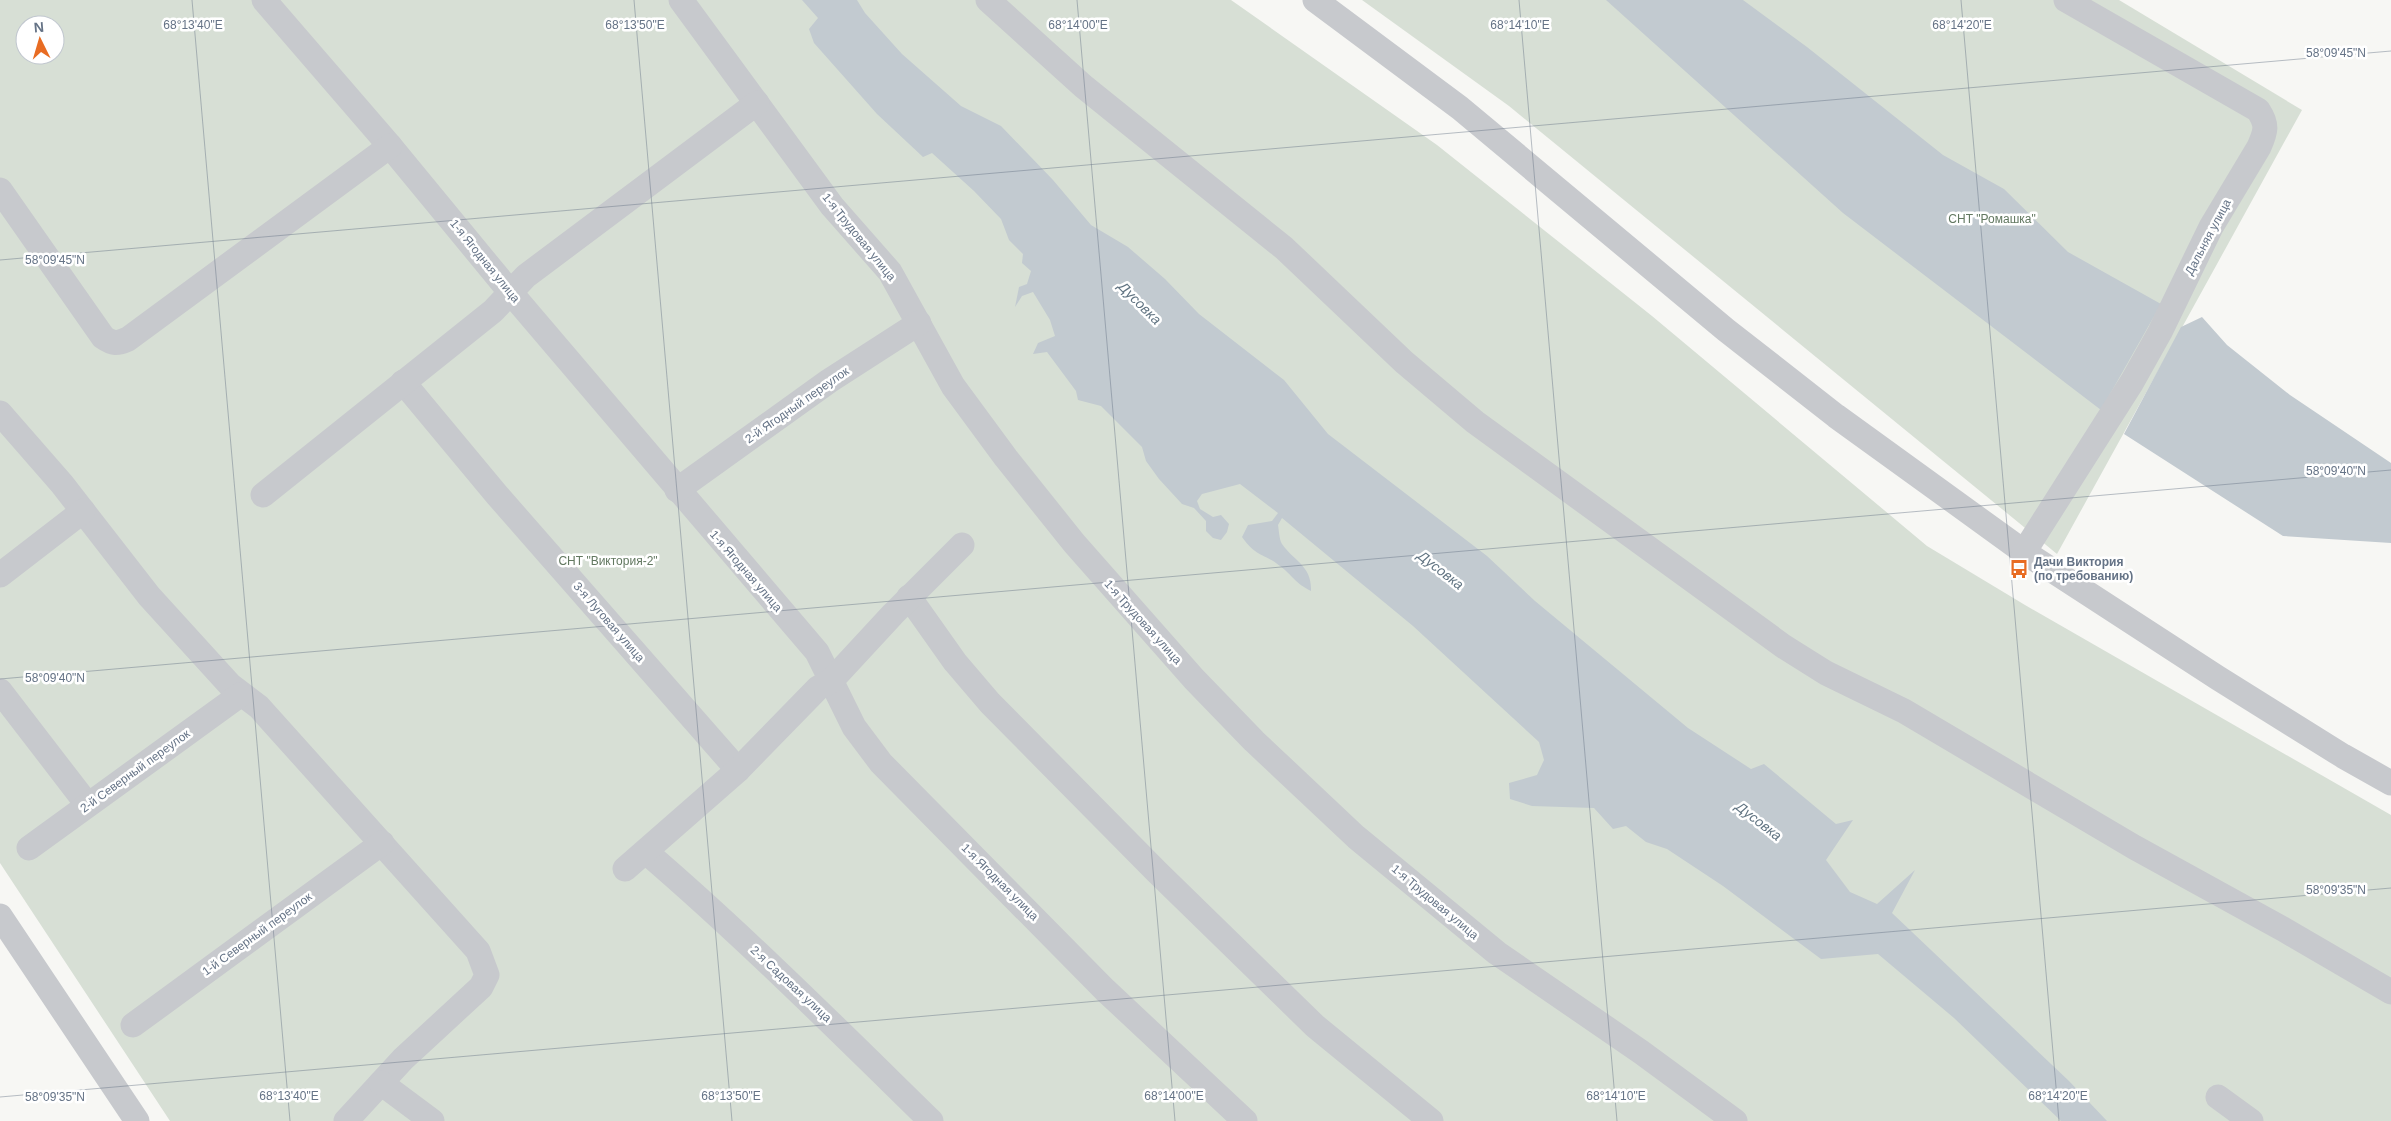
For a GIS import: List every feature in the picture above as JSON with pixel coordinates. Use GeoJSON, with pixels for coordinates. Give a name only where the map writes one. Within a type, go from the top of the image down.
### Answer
{"type":"FeatureCollection","features":[{"type":"Feature","properties":{"kind":"street","name":"1-я Ягодная улица"},"geometry":{"type":"LineString","coordinates":[[264,0],[390,146],[510,293],[677,490],[817,652],[854,727],[881,763],[1106,990],[1245,1121]]}},
{"type":"Feature","properties":{"kind":"street","name":"1-я Трудовая улица"},"geometry":{"type":"LineString","coordinates":[[681,0],[832,206],[890,272],[953,386],[1006,458],[1074,543],[1139,618],[1254,741],[1356,837],[1497,953],[1641,1052],[1735,1121]]}},
{"type":"Feature","properties":{"kind":"street"},"geometry":{"type":"LineString","coordinates":[[988,0],[1084,86],[1284,248],[1404,362],[1475,422],[1783,646],[1826,672],[1904,711],[2134,847],[2283,929],[2391,992]]}},
{"type":"Feature","properties":{"kind":"street"},"geometry":{"type":"LineString","coordinates":[[1314,0],[1460,108],[1734,336],[1836,416],[2024,552],[2218,678],[2343,756],[2391,783]]}},
{"type":"Feature","properties":{"kind":"street","name":"Дальняя улица"},"geometry":{"type":"LineString","coordinates":[[2024,552],[2136,374],[2160,332],[2211,227],[2260,146],[2264,134],[2265,121],[2258,110],[2066,0]]}},
{"type":"Feature","properties":{"kind":"street"},"geometry":{"type":"LineString","coordinates":[[263,495],[493,311],[526,276],[757,103]]}},
{"type":"Feature","properties":{"kind":"street"},"geometry":{"type":"LineString","coordinates":[[0,190],[103,337],[111,343],[118,344],[128,339],[390,146]]}},
{"type":"Feature","properties":{"kind":"street","name":"2-й Ягодный переулок"},"geometry":{"type":"LineString","coordinates":[[677,490],[829,381],[919,324]]}},
{"type":"Feature","properties":{"kind":"street","name":"3-я Луговая улица"},"geometry":{"type":"LineString","coordinates":[[403,382],[497,495],[738,770]]}},
{"type":"Feature","properties":{"kind":"street"},"geometry":{"type":"LineString","coordinates":[[0,413],[62,484],[144,591],[240,695],[259,707],[478,951],[487,975],[481,987],[466,1003],[403,1058],[346,1121]]}},
{"type":"Feature","properties":{"kind":"street"},"geometry":{"type":"LineString","coordinates":[[0,575],[83,512]]}},
{"type":"Feature","properties":{"kind":"street"},"geometry":{"type":"LineString","coordinates":[[626,870],[738,770],[818,688],[831,681],[909,597],[962,545]]}},
{"type":"Feature","properties":{"kind":"street"},"geometry":{"type":"LineString","coordinates":[[909,597],[955,662],[990,703],[1157,872],[1315,1026],[1431,1121]]}},
{"type":"Feature","properties":{"kind":"street"},"geometry":{"type":"LineString","coordinates":[[0,691],[88,804]]}},
{"type":"Feature","properties":{"kind":"street","name":"2-й Северный переулок"},"geometry":{"type":"LineString","coordinates":[[30,848],[240,695]]}},
{"type":"Feature","properties":{"kind":"street","name":"1-й Северный переулок"},"geometry":{"type":"LineString","coordinates":[[133,1025],[382,843]]}},
{"type":"Feature","properties":{"kind":"street","name":"2-я Садовая улица"},"geometry":{"type":"LineString","coordinates":[[646,852],[696,894],[820,1011],[931,1121]]}},
{"type":"Feature","properties":{"kind":"street"},"geometry":{"type":"LineString","coordinates":[[0,916],[137,1121]]}},
{"type":"Feature","properties":{"kind":"street"},"geometry":{"type":"LineString","coordinates":[[381,1083],[432,1121]]}},
{"type":"Feature","properties":{"kind":"street"},"geometry":{"type":"LineString","coordinates":[[2218,1097],[2251,1121]]}},
{"type":"Feature","properties":{"kind":"green space","name":"СНТ \"Виктория-2\""},"geometry":{"type":"Polygon","coordinates":[[[0,0],[1231,0],[1437,145],[1652,316],[1927,546],[2025,605],[2391,815],[2391,1121],[170,1121],[0,863],[0,0]]]}},
{"type":"Feature","properties":{"kind":"green space","name":"СНТ \"Ромашка\""},"geometry":{"type":"Polygon","coordinates":[[[1362,0],[2119,0],[2302,110],[2057,554],[1509,106],[1362,0]]]}},
{"type":"Feature","properties":{"kind":"water","name":"Дусовка"},"geometry":{"type":"Polygon","coordinates":[[[802,0],[857,0],[865,13],[902,54],[961,106],[1001,126],[1053,180],[1091,225],[1128,247],[1165,279],[1199,314],[1284,380],[1328,434],[1487,556],[1535,601],[1688,728],[1751,769],[1764,764],[1836,824],[1853,820],[1826,860],[1850,892],[1877,904],[1915,870],[1892,913],[2069,1081],[2107,1121],[2061,1121],[1954,1018],[1878,954],[1821,959],[1723,886],[1667,849],[1646,842],[1626,826],[1613,829],[1594,808],[1532,806],[1510,799],[1509,783],[1537,775],[1544,760],[1539,742],[1413,626],[1282,518],[1278,525],[1281,542],[1306,570],[1311,583],[1311,591],[1274,562],[1252,549],[1242,537],[1248,525],[1272,521],[1278,513],[1240,484],[1202,494],[1197,501],[1200,509],[1213,517],[1221,515],[1229,524],[1227,532],[1221,540],[1213,538],[1206,531],[1206,521],[1194,508],[1182,504],[1159,479],[1146,461],[1142,447],[1101,406],[1078,400],[1076,391],[1047,352],[1033,354],[1038,343],[1055,336],[1050,320],[1033,292],[1022,296],[1015,307],[1019,287],[1027,284],[1031,271],[1022,263],[1023,254],[1009,240],[1001,219],[974,191],[932,153],[923,157],[877,114],[814,43],[809,29],[818,18],[802,0]]]}},
{"type":"Feature","properties":{"kind":"water"},"geometry":{"type":"Polygon","coordinates":[[[1606,0],[1743,0],[1807,47],[1943,155],[2004,189],[2068,252],[2161,304],[2101,410],[1843,213],[1606,0]]]}},
{"type":"Feature","properties":{"kind":"water"},"geometry":{"type":"Polygon","coordinates":[[[2202,317],[2227,345],[2290,395],[2391,463],[2391,543],[2283,536],[2124,434],[2181,327],[2202,317]]]}},
{"type":"Feature","properties":{"kind":"place","name":"Дачи Виктория (по требованию)"},"geometry":{"type":"Point","coordinates":[2019,569]}}]}
